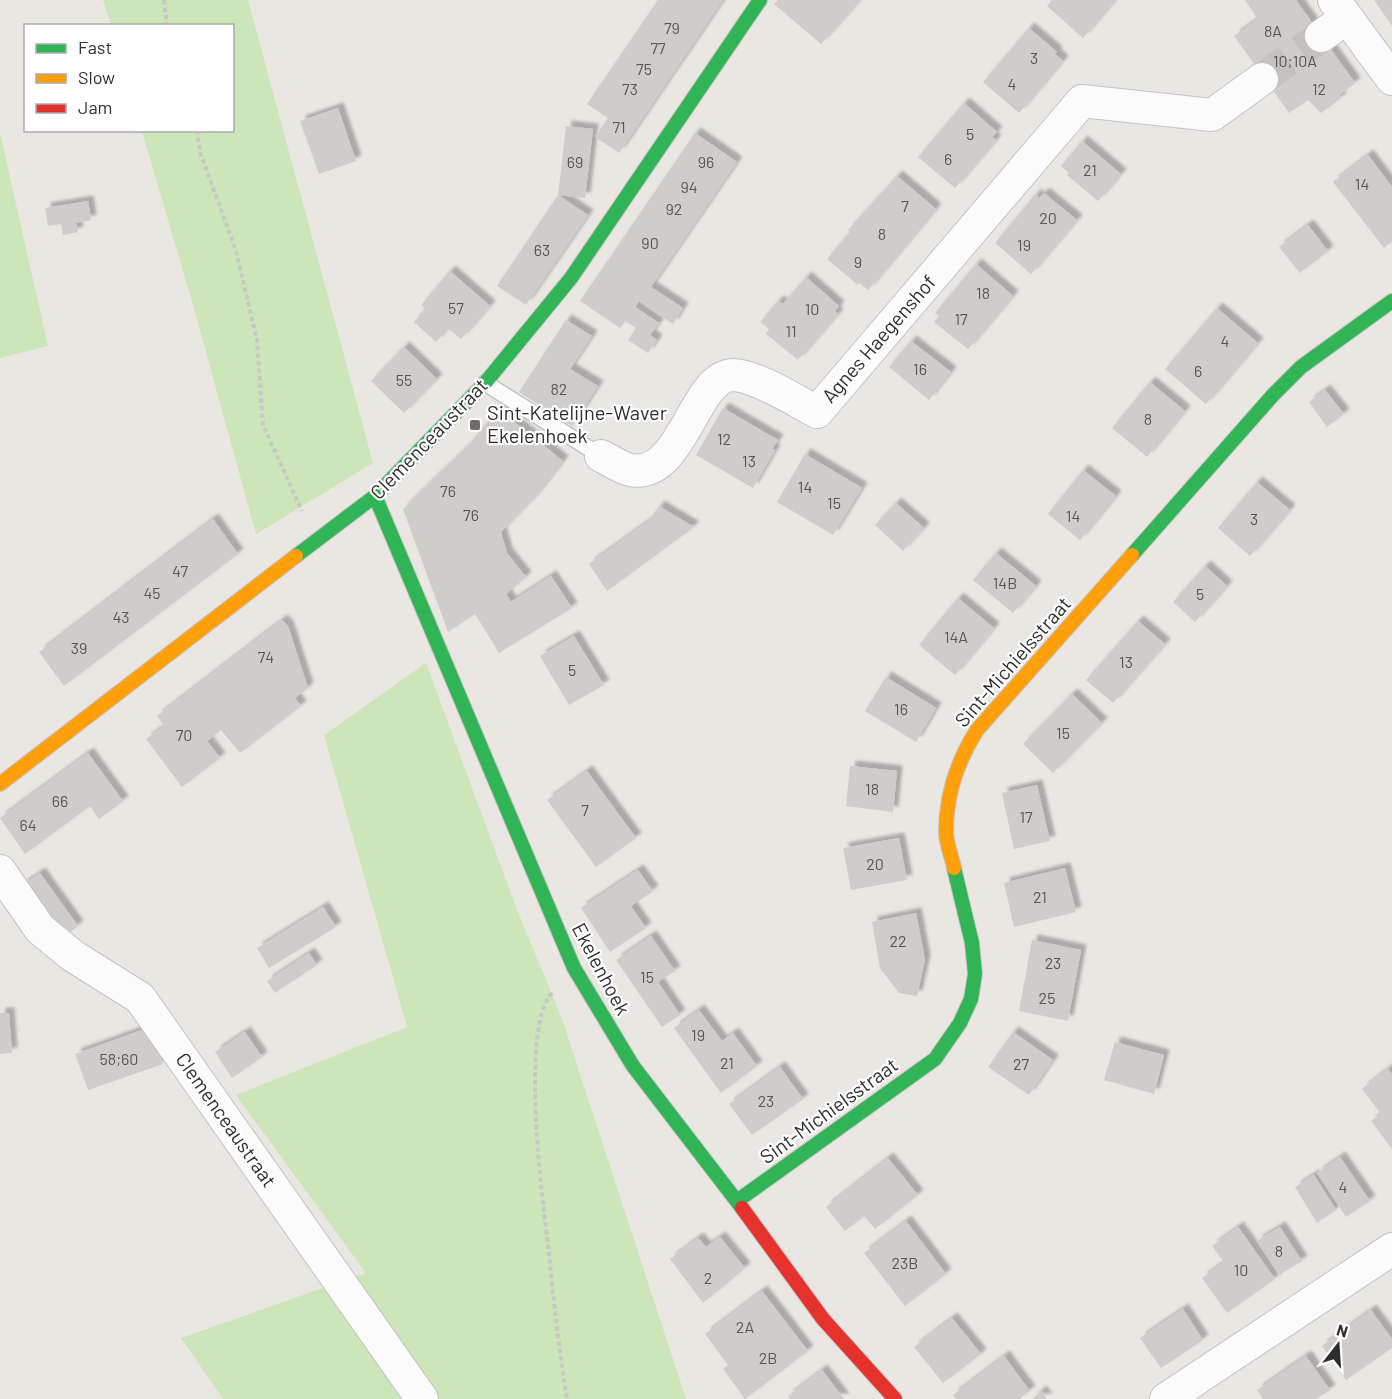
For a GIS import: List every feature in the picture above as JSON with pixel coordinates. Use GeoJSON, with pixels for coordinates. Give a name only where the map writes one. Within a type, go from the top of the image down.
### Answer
{"type":"FeatureCollection","features":[{"type":"Feature","properties":{"kind":"street","name":"Clemenceaustraat"},"geometry":{"type":"LineString","coordinates":[[0,784],[375,496],[484,383],[571,278],[760,0]]}},
{"type":"Feature","properties":{"kind":"street"},"geometry":{"type":"LineString","coordinates":[[1321,36],[1341,9],[1392,79]]}},
{"type":"Feature","properties":{"kind":"street","name":"Agnes Haegenshof"},"geometry":{"type":"LineString","coordinates":[[601,456],[630,470],[659,464],[671,452],[707,393],[718,381],[731,375],[750,377],[816,412],[1082,101],[1212,115],[1262,79]]}},
{"type":"Feature","properties":{"kind":"street","name":"Sint-Michielsstraat"},"geometry":{"type":"LineString","coordinates":[[737,1202],[934,1059],[960,1023],[971,999],[975,974],[972,943],[946,833],[954,777],[966,747],[977,730],[1273,395],[1301,367],[1392,302]]}},
{"type":"Feature","properties":{"kind":"street","name":"Ekelenhoek"},"geometry":{"type":"LineString","coordinates":[[375,496],[574,968],[633,1066],[823,1319],[895,1399]]}},
{"type":"Feature","properties":{"kind":"street","name":"Clemenceaustraat"},"geometry":{"type":"LineString","coordinates":[[0,871],[40,928],[73,956],[140,998],[422,1399]]}},
{"type":"Feature","properties":{"kind":"street"},"geometry":{"type":"LineString","coordinates":[[1166,1399],[1392,1249]]}},
{"type":"Feature","properties":{"kind":"lane","name":"Agnes Haegenshof"},"geometry":{"type":"LineString","coordinates":[[484,383],[601,456]]}},
{"type":"Feature","properties":{"kind":"path"},"geometry":{"type":"LineString","coordinates":[[164,0],[167,24]]}},
{"type":"Feature","properties":{"kind":"path"},"geometry":{"type":"LineString","coordinates":[[197,132],[200,152],[236,250],[257,340],[263,425],[316,542]]}},
{"type":"Feature","properties":{"kind":"path"},"geometry":{"type":"LineString","coordinates":[[567,1399],[535,1132],[536,1047],[545,1000],[574,968]]}},
{"type":"Feature","properties":{"kind":"green space"},"geometry":{"type":"Polygon","coordinates":[[[103,0],[248,0],[373,463],[256,534],[142,132],[234,132],[234,24],[111,24],[103,0]]]}},
{"type":"Feature","properties":{"kind":"green space"},"geometry":{"type":"Polygon","coordinates":[[[0,133],[48,346],[0,358],[0,133]]]}},
{"type":"Feature","properties":{"kind":"green space"},"geometry":{"type":"Polygon","coordinates":[[[426,663],[517,910],[561,1016],[686,1399],[223,1399],[181,1338],[366,1273],[236,1095],[407,1027],[324,735],[426,663]]]}},
{"type":"Feature","properties":{"kind":"building"},"geometry":{"type":"Polygon","coordinates":[[[658,0],[723,0],[619,153],[595,137],[608,118],[587,104],[658,0]]]}},
{"type":"Feature","properties":{"kind":"building"},"geometry":{"type":"Polygon","coordinates":[[[778,0],[860,0],[821,44],[774,4],[778,0]]]}},
{"type":"Feature","properties":{"kind":"building"},"geometry":{"type":"Polygon","coordinates":[[[1052,0],[1115,0],[1083,38],[1047,6],[1052,0]]]}},
{"type":"Feature","properties":{"kind":"building"},"geometry":{"type":"Polygon","coordinates":[[[1245,0],[1296,0],[1355,83],[1339,95],[1341,98],[1321,113],[1308,100],[1289,113],[1234,36],[1258,19],[1245,0]]]}},
{"type":"Feature","properties":{"kind":"building"},"geometry":{"type":"Polygon","coordinates":[[[1374,0],[1392,0],[1392,26],[1374,0]]]}},
{"type":"Feature","properties":{"kind":"building"},"geometry":{"type":"Polygon","coordinates":[[[1029,28],[1057,52],[1055,54],[1063,61],[1019,113],[983,82],[1029,28]]]}},
{"type":"Feature","properties":{"kind":"building"},"geometry":{"type":"Polygon","coordinates":[[[964,103],[997,132],[992,137],[996,140],[955,188],[918,157],[964,103]]]}},
{"type":"Feature","properties":{"kind":"building"},"geometry":{"type":"Polygon","coordinates":[[[338,108],[356,161],[319,174],[300,121],[338,108]]]}},
{"type":"Feature","properties":{"kind":"building"},"geometry":{"type":"Polygon","coordinates":[[[566,126],[593,129],[585,198],[558,195],[566,126]]]}},
{"type":"Feature","properties":{"kind":"building"},"geometry":{"type":"Polygon","coordinates":[[[695,133],[737,162],[651,287],[683,308],[673,324],[639,301],[635,307],[659,323],[650,335],[657,340],[648,353],[628,340],[636,328],[625,321],[620,328],[580,301],[695,133]]]}},
{"type":"Feature","properties":{"kind":"building"},"geometry":{"type":"Polygon","coordinates":[[[1082,141],[1121,174],[1098,201],[1067,175],[1069,173],[1061,166],[1082,141]]]}},
{"type":"Feature","properties":{"kind":"building"},"geometry":{"type":"Polygon","coordinates":[[[1368,155],[1392,187],[1392,241],[1384,248],[1333,182],[1368,155]]]}},
{"type":"Feature","properties":{"kind":"building"},"geometry":{"type":"Polygon","coordinates":[[[897,176],[936,209],[868,290],[859,283],[858,285],[827,259],[850,232],[848,230],[897,176]]]}},
{"type":"Feature","properties":{"kind":"building"},"geometry":{"type":"Polygon","coordinates":[[[1044,193],[1077,220],[1031,274],[995,243],[1036,194],[1039,198],[1044,193]]]}},
{"type":"Feature","properties":{"kind":"building"},"geometry":{"type":"Polygon","coordinates":[[[558,195],[588,215],[526,305],[497,286],[558,195]]]}},
{"type":"Feature","properties":{"kind":"building"},"geometry":{"type":"Polygon","coordinates":[[[88,201],[91,220],[76,223],[78,232],[63,235],[61,224],[48,226],[45,208],[88,201]]]}},
{"type":"Feature","properties":{"kind":"building"},"geometry":{"type":"Polygon","coordinates":[[[1308,225],[1328,251],[1300,273],[1279,247],[1308,225]]]}},
{"type":"Feature","properties":{"kind":"building"},"geometry":{"type":"Polygon","coordinates":[[[976,264],[1013,296],[968,349],[934,322],[939,316],[935,313],[976,264]]]}},
{"type":"Feature","properties":{"kind":"building"},"geometry":{"type":"Polygon","coordinates":[[[450,271],[490,306],[461,339],[448,328],[436,342],[414,322],[425,309],[421,305],[450,271]]]}},
{"type":"Feature","properties":{"kind":"building"},"geometry":{"type":"Polygon","coordinates":[[[806,277],[839,306],[835,311],[838,314],[798,360],[766,334],[769,329],[760,322],[778,301],[783,304],[806,277]]]}},
{"type":"Feature","properties":{"kind":"building"},"geometry":{"type":"Polygon","coordinates":[[[1217,308],[1258,343],[1206,404],[1165,369],[1217,308]]]}},
{"type":"Feature","properties":{"kind":"building"},"geometry":{"type":"Polygon","coordinates":[[[566,320],[592,336],[570,369],[598,386],[572,426],[519,392],[566,320]]]}},
{"type":"Feature","properties":{"kind":"building"},"geometry":{"type":"Polygon","coordinates":[[[911,341],[951,372],[929,400],[889,367],[911,341]]]}},
{"type":"Feature","properties":{"kind":"building"},"geometry":{"type":"Polygon","coordinates":[[[404,347],[437,379],[404,413],[371,381],[404,347]]]}},
{"type":"Feature","properties":{"kind":"building"},"geometry":{"type":"Polygon","coordinates":[[[1150,382],[1185,411],[1147,457],[1112,428],[1150,382]]]}},
{"type":"Feature","properties":{"kind":"building"},"geometry":{"type":"Polygon","coordinates":[[[1325,390],[1344,414],[1327,427],[1309,402],[1325,390]]]}},
{"type":"Feature","properties":{"kind":"building"},"geometry":{"type":"Polygon","coordinates":[[[723,408],[778,440],[772,449],[775,450],[753,488],[696,455],[723,408]]]}},
{"type":"Feature","properties":{"kind":"building"},"geometry":{"type":"Polygon","coordinates":[[[498,409],[563,461],[533,499],[501,532],[507,553],[526,577],[506,594],[511,602],[551,576],[572,608],[499,653],[475,614],[448,632],[403,509],[467,447],[498,409]]]}},
{"type":"Feature","properties":{"kind":"building"},"geometry":{"type":"Polygon","coordinates":[[[805,454],[862,488],[833,535],[777,502],[805,454]]]}},
{"type":"Feature","properties":{"kind":"building"},"geometry":{"type":"Polygon","coordinates":[[[1083,470],[1116,496],[1080,540],[1048,514],[1083,470]]]}},
{"type":"Feature","properties":{"kind":"building"},"geometry":{"type":"Polygon","coordinates":[[[1257,482],[1290,510],[1250,556],[1218,528],[1257,482]]]}},
{"type":"Feature","properties":{"kind":"building"},"geometry":{"type":"Polygon","coordinates":[[[896,503],[924,528],[903,551],[875,525],[896,503]]]}},
{"type":"Feature","properties":{"kind":"building"},"geometry":{"type":"Polygon","coordinates":[[[659,506],[694,527],[607,591],[589,564],[649,521],[659,506]]]}},
{"type":"Feature","properties":{"kind":"building"},"geometry":{"type":"Polygon","coordinates":[[[213,519],[238,554],[64,686],[39,652],[213,519]]]}},
{"type":"Feature","properties":{"kind":"building"},"geometry":{"type":"Polygon","coordinates":[[[996,553],[1036,586],[1013,613],[973,580],[996,553]]]}},
{"type":"Feature","properties":{"kind":"building"},"geometry":{"type":"Polygon","coordinates":[[[1205,566],[1227,586],[1195,622],[1173,602],[1205,566]]]}},
{"type":"Feature","properties":{"kind":"building"},"geometry":{"type":"Polygon","coordinates":[[[958,598],[994,628],[955,675],[919,645],[958,598]]]}},
{"type":"Feature","properties":{"kind":"building"},"geometry":{"type":"Polygon","coordinates":[[[282,620],[288,626],[308,688],[295,698],[301,706],[240,753],[221,730],[207,741],[220,758],[182,787],[146,739],[164,726],[157,716],[282,620]]]}},
{"type":"Feature","properties":{"kind":"building"},"geometry":{"type":"Polygon","coordinates":[[[1138,621],[1165,644],[1113,703],[1086,680],[1138,621]]]}},
{"type":"Feature","properties":{"kind":"building"},"geometry":{"type":"Polygon","coordinates":[[[574,636],[604,685],[569,705],[540,656],[574,636]]]}},
{"type":"Feature","properties":{"kind":"building"},"geometry":{"type":"Polygon","coordinates":[[[886,677],[936,708],[916,742],[865,711],[886,677]]]}},
{"type":"Feature","properties":{"kind":"building"},"geometry":{"type":"Polygon","coordinates":[[[1072,694],[1102,723],[1053,773],[1023,744],[1072,694]]]}},
{"type":"Feature","properties":{"kind":"building"},"geometry":{"type":"Polygon","coordinates":[[[88,753],[123,801],[99,819],[90,806],[25,854],[0,818],[88,753]]]}},
{"type":"Feature","properties":{"kind":"building"},"geometry":{"type":"Polygon","coordinates":[[[850,766],[897,771],[893,812],[846,806],[850,766]]]}},
{"type":"Feature","properties":{"kind":"building"},"geometry":{"type":"Polygon","coordinates":[[[587,771],[636,838],[596,867],[547,800],[587,771]]]}},
{"type":"Feature","properties":{"kind":"building"},"geometry":{"type":"Polygon","coordinates":[[[1037,785],[1050,841],[1014,849],[1002,793],[1037,785]]]}},
{"type":"Feature","properties":{"kind":"building"},"geometry":{"type":"Polygon","coordinates":[[[899,838],[907,880],[851,890],[843,848],[899,838]]]}},
{"type":"Feature","properties":{"kind":"building"},"geometry":{"type":"Polygon","coordinates":[[[1065,868],[1076,912],[1014,927],[1004,883],[1065,868]]]}},
{"type":"Feature","properties":{"kind":"building"},"geometry":{"type":"Polygon","coordinates":[[[638,870],[653,891],[631,906],[646,928],[610,952],[581,908],[638,870]]]}},
{"type":"Feature","properties":{"kind":"building"},"geometry":{"type":"Polygon","coordinates":[[[40,873],[78,926],[60,939],[22,885],[40,873]]]}},
{"type":"Feature","properties":{"kind":"building"},"geometry":{"type":"Polygon","coordinates":[[[323,907],[336,927],[269,968],[257,948],[323,907]]]}},
{"type":"Feature","properties":{"kind":"building"},"geometry":{"type":"Polygon","coordinates":[[[916,913],[925,960],[917,996],[899,993],[880,968],[872,922],[916,913]]]}},
{"type":"Feature","properties":{"kind":"building"},"geometry":{"type":"Polygon","coordinates":[[[651,936],[675,971],[658,982],[680,1015],[662,1027],[616,960],[651,936]]]}},
{"type":"Feature","properties":{"kind":"building"},"geometry":{"type":"Polygon","coordinates":[[[1032,940],[1081,950],[1068,1021],[1019,1011],[1032,940]]]}},
{"type":"Feature","properties":{"kind":"building"},"geometry":{"type":"Polygon","coordinates":[[[309,953],[317,965],[275,993],[267,981],[309,953]]]}},
{"type":"Feature","properties":{"kind":"building"},"geometry":{"type":"Polygon","coordinates":[[[699,1010],[722,1041],[733,1033],[757,1066],[721,1093],[674,1028],[699,1010]]]}},
{"type":"Feature","properties":{"kind":"building"},"geometry":{"type":"Polygon","coordinates":[[[0,1013],[9,1013],[12,1053],[0,1054],[0,1013]]]}},
{"type":"Feature","properties":{"kind":"building"},"geometry":{"type":"Polygon","coordinates":[[[150,1027],[163,1064],[88,1090],[75,1054],[150,1027]]]}},
{"type":"Feature","properties":{"kind":"building"},"geometry":{"type":"Polygon","coordinates":[[[245,1032],[262,1057],[232,1078],[215,1052],[245,1032]]]}},
{"type":"Feature","properties":{"kind":"building"},"geometry":{"type":"Polygon","coordinates":[[[1013,1032],[1053,1060],[1029,1095],[988,1067],[1013,1032]]]}},
{"type":"Feature","properties":{"kind":"building"},"geometry":{"type":"Polygon","coordinates":[[[1115,1042],[1164,1055],[1154,1094],[1104,1080],[1115,1042]]]}},
{"type":"Feature","properties":{"kind":"building"},"geometry":{"type":"Polygon","coordinates":[[[780,1067],[803,1099],[752,1135],[729,1104],[780,1067]]]}},
{"type":"Feature","properties":{"kind":"building"},"geometry":{"type":"Polygon","coordinates":[[[1388,1069],[1392,1074],[1392,1149],[1371,1121],[1381,1114],[1362,1089],[1388,1069]]]}},
{"type":"Feature","properties":{"kind":"building"},"geometry":{"type":"Polygon","coordinates":[[[1340,1157],[1370,1201],[1346,1217],[1317,1173],[1340,1157]]]}},
{"type":"Feature","properties":{"kind":"building"},"geometry":{"type":"Polygon","coordinates":[[[888,1158],[918,1195],[875,1229],[864,1216],[845,1231],[826,1207],[888,1158]]]}},
{"type":"Feature","properties":{"kind":"building"},"geometry":{"type":"Polygon","coordinates":[[[1314,1175],[1336,1210],[1317,1223],[1295,1187],[1314,1175]]]}},
{"type":"Feature","properties":{"kind":"building"},"geometry":{"type":"Polygon","coordinates":[[[906,1221],[946,1274],[905,1306],[864,1253],[906,1221]]]}},
{"type":"Feature","properties":{"kind":"building"},"geometry":{"type":"Polygon","coordinates":[[[1238,1227],[1275,1279],[1227,1313],[1202,1278],[1224,1262],[1212,1246],[1238,1227]]]}},
{"type":"Feature","properties":{"kind":"building"},"geometry":{"type":"Polygon","coordinates":[[[1280,1227],[1302,1261],[1279,1275],[1257,1241],[1280,1227]]]}},
{"type":"Feature","properties":{"kind":"building"},"geometry":{"type":"Polygon","coordinates":[[[720,1237],[745,1268],[703,1303],[670,1259],[698,1238],[706,1247],[720,1237]]]}},
{"type":"Feature","properties":{"kind":"building"},"geometry":{"type":"Polygon","coordinates":[[[762,1291],[808,1351],[745,1399],[723,1369],[728,1365],[705,1334],[762,1291]]]}},
{"type":"Feature","properties":{"kind":"building"},"geometry":{"type":"Polygon","coordinates":[[[1183,1309],[1203,1340],[1161,1368],[1140,1338],[1183,1309]]]}},
{"type":"Feature","properties":{"kind":"building"},"geometry":{"type":"Polygon","coordinates":[[[1371,1310],[1392,1339],[1392,1348],[1346,1380],[1322,1346],[1371,1310]]]}},
{"type":"Feature","properties":{"kind":"building"},"geometry":{"type":"Polygon","coordinates":[[[952,1318],[981,1354],[943,1383],[914,1347],[952,1318]]]}},
{"type":"Feature","properties":{"kind":"building"},"geometry":{"type":"Polygon","coordinates":[[[1004,1356],[1030,1391],[1019,1399],[956,1399],[953,1395],[1004,1356]]]}},
{"type":"Feature","properties":{"kind":"building"},"geometry":{"type":"Polygon","coordinates":[[[1306,1356],[1330,1390],[1316,1399],[1263,1399],[1257,1390],[1306,1356]]]}},
{"type":"Feature","properties":{"kind":"building"},"geometry":{"type":"Polygon","coordinates":[[[822,1370],[844,1399],[790,1399],[788,1396],[822,1370]]]}},
{"type":"Feature","properties":{"kind":"building"},"geometry":{"type":"Polygon","coordinates":[[[1041,1391],[1047,1399],[1032,1399],[1041,1391]]]}},
{"type":"Feature","properties":{"kind":"tunnel"},"geometry":{"type":"LineString","coordinates":[[1262,79],[1321,36]]}},
{"type":"Feature","properties":{"kind":"traffic: fast"},"geometry":{"type":"LineString","coordinates":[[296,556],[375,496],[485,383],[571,278],[760,0]]}},
{"type":"Feature","properties":{"kind":"traffic: fast"},"geometry":{"type":"LineString","coordinates":[[1132,555],[1273,395],[1301,367],[1392,301]]}},
{"type":"Feature","properties":{"kind":"traffic: fast"},"geometry":{"type":"LineString","coordinates":[[375,496],[574,968],[633,1066],[742,1208]]}},
{"type":"Feature","properties":{"kind":"traffic: fast"},"geometry":{"type":"LineString","coordinates":[[737,1201],[935,1059],[960,1023],[971,999],[975,974],[972,943],[954,868]]}},
{"type":"Feature","properties":{"kind":"traffic: slow"},"geometry":{"type":"LineString","coordinates":[[954,868],[946,836],[948,805],[954,778],[970,741],[977,730],[1132,555]]}},
{"type":"Feature","properties":{"kind":"traffic: slow"},"geometry":{"type":"LineString","coordinates":[[0,784],[296,556]]}},
{"type":"Feature","properties":{"kind":"traffic: jam"},"geometry":{"type":"LineString","coordinates":[[742,1208],[823,1319],[895,1399]]}},
{"type":"Feature","properties":{"kind":"place","name":"Sint-Katelijne-Waver Ekelenhoek"},"geometry":{"type":"Point","coordinates":[475,425]}}]}
